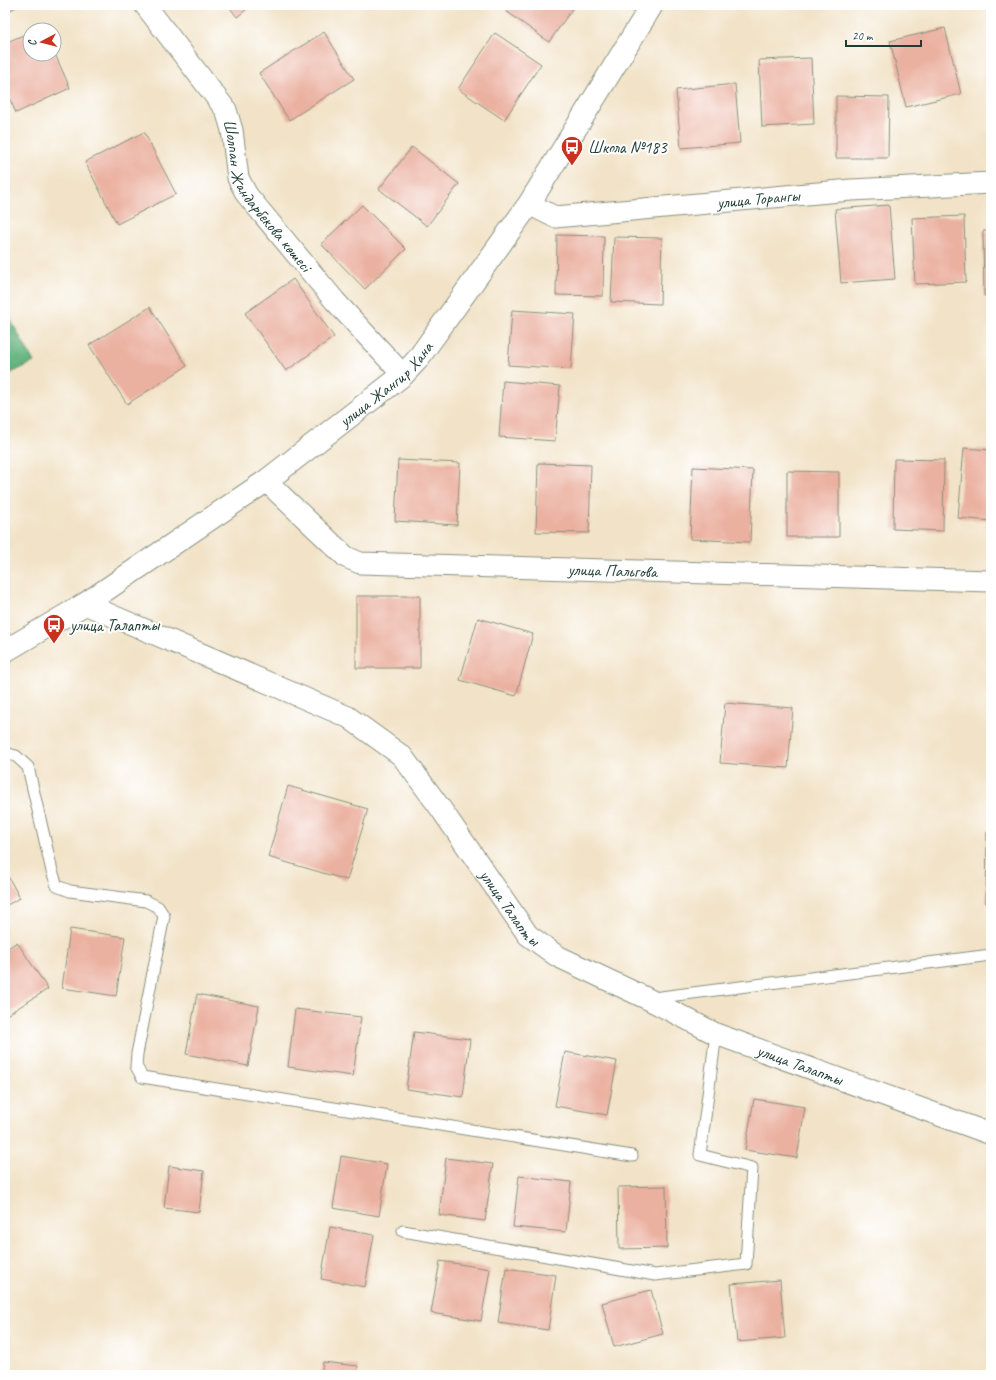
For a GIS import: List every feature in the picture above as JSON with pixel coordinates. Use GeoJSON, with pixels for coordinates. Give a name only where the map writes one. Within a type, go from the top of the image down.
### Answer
{"type":"FeatureCollection","features":[{"type":"Feature","properties":{"kind":"street","name":"Шолпан Жандарбекова көшесі"},"geometry":{"type":"LineString","coordinates":[[145,5],[226,110],[232,130],[238,178],[247,195],[335,301],[403,375]]}},
{"type":"Feature","properties":{"kind":"street","name":"улица Жангир Хана"},"geometry":{"type":"LineString","coordinates":[[5,651],[85,604],[266,481],[403,375],[417,360],[529,204],[652,5]]}},
{"type":"Feature","properties":{"kind":"street","name":"улица Торангы"},"geometry":{"type":"LineString","coordinates":[[529,204],[556,217],[851,190],[991,183]]}},
{"type":"Feature","properties":{"kind":"street","name":"улица Пальгова"},"geometry":{"type":"LineString","coordinates":[[266,481],[346,557],[360,564],[991,581]]}},
{"type":"Feature","properties":{"kind":"street","name":"улица Талапты"},"geometry":{"type":"LineString","coordinates":[[85,604],[348,717],[402,756],[441,809],[528,936],[556,956],[648,999],[716,1034],[991,1134]]}},
{"type":"Feature","properties":{"kind":"lane"},"geometry":{"type":"LineString","coordinates":[[5,753],[16,756],[28,767],[52,871],[57,886],[70,891],[146,901],[158,906],[164,916],[137,1054],[136,1066],[142,1077],[632,1156]]}},
{"type":"Feature","properties":{"kind":"lane"},"geometry":{"type":"LineString","coordinates":[[648,999],[991,955]]}},
{"type":"Feature","properties":{"kind":"lane"},"geometry":{"type":"LineString","coordinates":[[403,1231],[655,1275],[746,1264],[752,1168],[700,1155],[716,1034]]}},
{"type":"Feature","properties":{"kind":"green space"},"geometry":{"type":"Polygon","coordinates":[[[5,310],[34,362],[5,376],[5,310]]]}},
{"type":"Feature","properties":{"kind":"building"},"geometry":{"type":"Polygon","coordinates":[[[5,5],[20,5],[5,13],[5,5]]]}},
{"type":"Feature","properties":{"kind":"building"},"geometry":{"type":"Polygon","coordinates":[[[228,5],[252,5],[237,17],[228,5]]]}},
{"type":"Feature","properties":{"kind":"building"},"geometry":{"type":"Polygon","coordinates":[[[510,5],[575,5],[549,42],[506,11],[510,5]]]}},
{"type":"Feature","properties":{"kind":"building"},"geometry":{"type":"Polygon","coordinates":[[[945,28],[961,94],[906,107],[890,41],[945,28]]]}},
{"type":"Feature","properties":{"kind":"building"},"geometry":{"type":"Polygon","coordinates":[[[324,32],[354,79],[289,120],[259,73],[324,32]]]}},
{"type":"Feature","properties":{"kind":"building"},"geometry":{"type":"Polygon","coordinates":[[[495,33],[541,64],[504,120],[458,89],[495,33]]]}},
{"type":"Feature","properties":{"kind":"building"},"geometry":{"type":"Polygon","coordinates":[[[22,36],[22,62],[59,62],[70,88],[16,113],[5,88],[5,43],[22,36]]]}},
{"type":"Feature","properties":{"kind":"building"},"geometry":{"type":"Polygon","coordinates":[[[811,58],[814,124],[762,127],[759,60],[811,58]]]}},
{"type":"Feature","properties":{"kind":"building"},"geometry":{"type":"Polygon","coordinates":[[[735,84],[740,143],[681,148],[676,90],[735,84]]]}},
{"type":"Feature","properties":{"kind":"building"},"geometry":{"type":"Polygon","coordinates":[[[836,96],[889,97],[888,158],[836,158],[836,96]]]}},
{"type":"Feature","properties":{"kind":"building"},"geometry":{"type":"Polygon","coordinates":[[[144,132],[176,194],[117,224],[85,162],[144,132]]]}},
{"type":"Feature","properties":{"kind":"building"},"geometry":{"type":"Polygon","coordinates":[[[412,147],[459,184],[427,226],[379,189],[412,147]]]}},
{"type":"Feature","properties":{"kind":"building"},"geometry":{"type":"Polygon","coordinates":[[[362,205],[406,249],[365,289],[321,244],[362,205]]]}},
{"type":"Feature","properties":{"kind":"building"},"geometry":{"type":"Polygon","coordinates":[[[889,205],[895,279],[841,283],[835,209],[889,205]]]}},
{"type":"Feature","properties":{"kind":"building"},"geometry":{"type":"Polygon","coordinates":[[[964,216],[966,282],[915,284],[912,218],[964,216]]]}},
{"type":"Feature","properties":{"kind":"building"},"geometry":{"type":"Polygon","coordinates":[[[983,231],[991,231],[991,296],[984,296],[983,231]]]}},
{"type":"Feature","properties":{"kind":"building"},"geometry":{"type":"Polygon","coordinates":[[[557,235],[604,236],[603,296],[556,295],[557,235]]]}},
{"type":"Feature","properties":{"kind":"building"},"geometry":{"type":"Polygon","coordinates":[[[614,237],[662,238],[660,304],[611,302],[614,237]]]}},
{"type":"Feature","properties":{"kind":"building"},"geometry":{"type":"Polygon","coordinates":[[[293,279],[334,337],[286,371],[245,313],[293,279]]]}},
{"type":"Feature","properties":{"kind":"building"},"geometry":{"type":"Polygon","coordinates":[[[150,307],[187,366],[127,404],[89,345],[150,307]]]}},
{"type":"Feature","properties":{"kind":"building"},"geometry":{"type":"Polygon","coordinates":[[[512,310],[575,314],[571,369],[508,365],[512,310]]]}},
{"type":"Feature","properties":{"kind":"building"},"geometry":{"type":"Polygon","coordinates":[[[503,381],[560,386],[555,441],[499,437],[503,381]]]}},
{"type":"Feature","properties":{"kind":"building"},"geometry":{"type":"Polygon","coordinates":[[[964,448],[991,450],[991,521],[958,518],[964,448]]]}},
{"type":"Feature","properties":{"kind":"building"},"geometry":{"type":"Polygon","coordinates":[[[894,459],[944,460],[943,531],[893,529],[894,459]]]}},
{"type":"Feature","properties":{"kind":"building"},"geometry":{"type":"Polygon","coordinates":[[[398,460],[460,463],[457,525],[395,521],[398,460]]]}},
{"type":"Feature","properties":{"kind":"building"},"geometry":{"type":"Polygon","coordinates":[[[538,463],[591,465],[589,533],[536,532],[538,463]]]}},
{"type":"Feature","properties":{"kind":"building"},"geometry":{"type":"Polygon","coordinates":[[[693,467],[753,470],[750,542],[690,539],[693,467]]]}},
{"type":"Feature","properties":{"kind":"building"},"geometry":{"type":"Polygon","coordinates":[[[787,471],[839,472],[839,537],[787,537],[787,471]]]}},
{"type":"Feature","properties":{"kind":"building"},"geometry":{"type":"Polygon","coordinates":[[[356,596],[420,596],[420,668],[356,668],[356,596]]]}},
{"type":"Feature","properties":{"kind":"building"},"geometry":{"type":"Polygon","coordinates":[[[478,618],[533,634],[516,696],[460,680],[478,618]]]}},
{"type":"Feature","properties":{"kind":"building"},"geometry":{"type":"Polygon","coordinates":[[[725,703],[793,708],[788,768],[720,763],[725,703]]]}},
{"type":"Feature","properties":{"kind":"building"},"geometry":{"type":"Polygon","coordinates":[[[288,786],[368,809],[347,880],[268,857],[288,786]]]}},
{"type":"Feature","properties":{"kind":"building"},"geometry":{"type":"Polygon","coordinates":[[[987,832],[991,832],[991,903],[986,903],[987,832]]]}},
{"type":"Feature","properties":{"kind":"building"},"geometry":{"type":"Polygon","coordinates":[[[5,871],[20,898],[5,906],[5,871]]]}},
{"type":"Feature","properties":{"kind":"building"},"geometry":{"type":"Polygon","coordinates":[[[70,929],[125,937],[116,996],[62,988],[70,929]]]}},
{"type":"Feature","properties":{"kind":"building"},"geometry":{"type":"Polygon","coordinates":[[[17,942],[48,989],[5,1016],[5,950],[17,942]]]}},
{"type":"Feature","properties":{"kind":"building"},"geometry":{"type":"Polygon","coordinates":[[[197,994],[259,1006],[248,1066],[186,1054],[197,994]]]}},
{"type":"Feature","properties":{"kind":"building"},"geometry":{"type":"Polygon","coordinates":[[[295,1009],[361,1017],[353,1076],[288,1067],[295,1009]]]}},
{"type":"Feature","properties":{"kind":"building"},"geometry":{"type":"Polygon","coordinates":[[[414,1032],[470,1039],[463,1097],[406,1089],[414,1032]]]}},
{"type":"Feature","properties":{"kind":"building"},"geometry":{"type":"Polygon","coordinates":[[[565,1052],[617,1061],[607,1115],[555,1106],[565,1052]]]}},
{"type":"Feature","properties":{"kind":"building"},"geometry":{"type":"Polygon","coordinates":[[[754,1099],[805,1107],[797,1158],[745,1150],[754,1099]]]}},
{"type":"Feature","properties":{"kind":"building"},"geometry":{"type":"Polygon","coordinates":[[[341,1156],[387,1164],[379,1216],[333,1208],[341,1156]]]}},
{"type":"Feature","properties":{"kind":"building"},"geometry":{"type":"Polygon","coordinates":[[[446,1158],[493,1164],[485,1221],[439,1215],[446,1158]]]}},
{"type":"Feature","properties":{"kind":"building"},"geometry":{"type":"Polygon","coordinates":[[[169,1166],[204,1171],[199,1212],[164,1208],[169,1166]]]}},
{"type":"Feature","properties":{"kind":"building"},"geometry":{"type":"Polygon","coordinates":[[[519,1176],[571,1182],[566,1232],[513,1227],[519,1176]]]}},
{"type":"Feature","properties":{"kind":"building"},"geometry":{"type":"Polygon","coordinates":[[[666,1186],[667,1248],[619,1249],[618,1187],[666,1186]]]}},
{"type":"Feature","properties":{"kind":"building"},"geometry":{"type":"Polygon","coordinates":[[[330,1227],[374,1235],[365,1287],[321,1279],[330,1227]]]}},
{"type":"Feature","properties":{"kind":"building"},"geometry":{"type":"Polygon","coordinates":[[[440,1261],[490,1269],[481,1321],[431,1313],[440,1261]]]}},
{"type":"Feature","properties":{"kind":"building"},"geometry":{"type":"Polygon","coordinates":[[[506,1268],[556,1275],[548,1330],[498,1323],[506,1268]]]}},
{"type":"Feature","properties":{"kind":"building"},"geometry":{"type":"Polygon","coordinates":[[[780,1280],[785,1338],[737,1342],[731,1284],[780,1280]]]}},
{"type":"Feature","properties":{"kind":"building"},"geometry":{"type":"Polygon","coordinates":[[[651,1290],[663,1334],[614,1347],[602,1303],[651,1290]]]}},
{"type":"Feature","properties":{"kind":"building"},"geometry":{"type":"Polygon","coordinates":[[[323,1362],[358,1366],[357,1375],[321,1375],[323,1362]]]}},
{"type":"Feature","properties":{"kind":"place","name":"Школа №183"},"geometry":{"type":"Point","coordinates":[572,166]}},
{"type":"Feature","properties":{"kind":"place","name":"улица Талапты"},"geometry":{"type":"Point","coordinates":[54,644]}}]}
